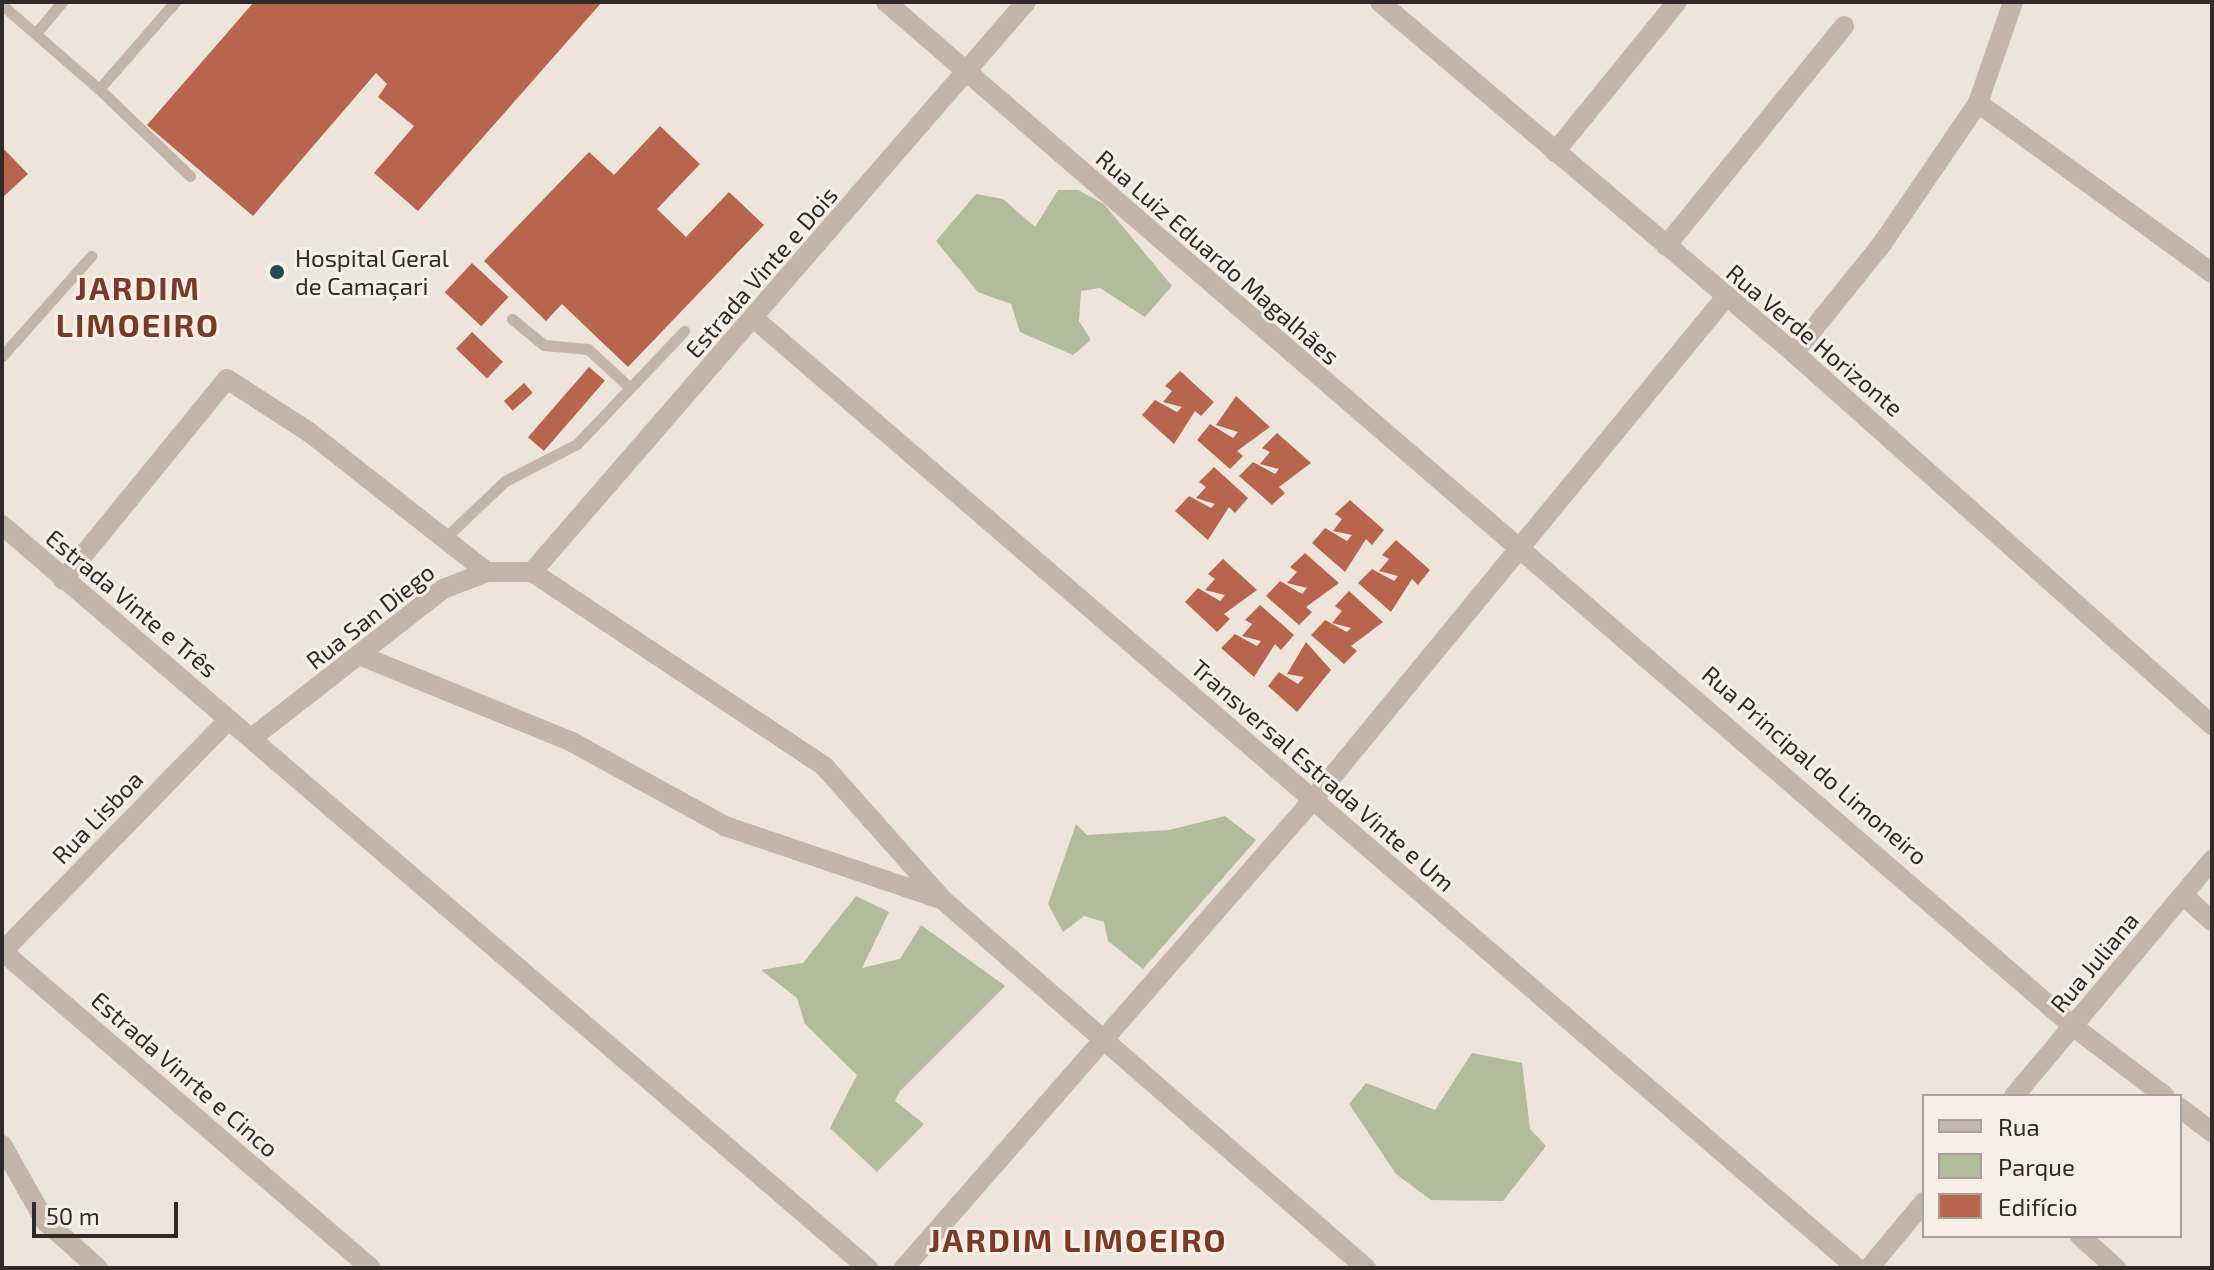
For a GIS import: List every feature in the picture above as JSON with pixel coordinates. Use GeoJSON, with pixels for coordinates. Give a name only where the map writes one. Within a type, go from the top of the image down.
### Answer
{"type":"FeatureCollection","features":[{"type":"Feature","properties":{"kind":"street","name":"Rua Luiz Eduardo Magalhães"},"geometry":{"type":"LineString","coordinates":[[886,2],[1520,545]]}},
{"type":"Feature","properties":{"kind":"street","name":"Estrada Vinte e Dois"},"geometry":{"type":"LineString","coordinates":[[532,572],[757,321],[1026,2]]}},
{"type":"Feature","properties":{"kind":"street","name":"Rua Verde Horizonte"},"geometry":{"type":"LineString","coordinates":[[1380,2],[1725,298],[1794,353],[2212,725]]}},
{"type":"Feature","properties":{"kind":"street"},"geometry":{"type":"LineString","coordinates":[[1555,152],[1677,2]]}},
{"type":"Feature","properties":{"kind":"street"},"geometry":{"type":"LineString","coordinates":[[1794,353],[1882,244],[1978,103],[2013,2]]}},
{"type":"Feature","properties":{"kind":"street"},"geometry":{"type":"LineString","coordinates":[[1666,246],[1844,26]]}},
{"type":"Feature","properties":{"kind":"street"},"geometry":{"type":"LineString","coordinates":[[1978,103],[2212,273]]}},
{"type":"Feature","properties":{"kind":"street"},"geometry":{"type":"LineString","coordinates":[[904,1268],[1099,1040],[1312,801],[1725,298]]}},
{"type":"Feature","properties":{"kind":"street","name":"Transversal Estrada Vinte e Um"},"geometry":{"type":"LineString","coordinates":[[757,321],[1857,1268]]}},
{"type":"Feature","properties":{"kind":"street"},"geometry":{"type":"LineString","coordinates":[[63,580],[227,379],[447,536],[487,572]]}},
{"type":"Feature","properties":{"kind":"street","name":"Estrada Vinte e Três"},"geometry":{"type":"LineString","coordinates":[[2,525],[63,580],[253,737],[868,1268]]}},
{"type":"Feature","properties":{"kind":"street","name":"Rua Principal do Limoneiro"},"geometry":{"type":"LineString","coordinates":[[1520,545],[2074,1027],[2162,1094]]}},
{"type":"Feature","properties":{"kind":"street","name":"Rua San Diego"},"geometry":{"type":"LineString","coordinates":[[253,737],[364,657],[443,589],[487,572],[532,572]]}},
{"type":"Feature","properties":{"kind":"street"},"geometry":{"type":"LineString","coordinates":[[532,572],[824,766],[943,900],[1099,1040],[1366,1268]]}},
{"type":"Feature","properties":{"kind":"street"},"geometry":{"type":"LineString","coordinates":[[364,657],[572,742],[725,826],[943,900]]}},
{"type":"Feature","properties":{"kind":"street","name":"Rua Lisboa"},"geometry":{"type":"LineString","coordinates":[[2,952],[229,719]]}},
{"type":"Feature","properties":{"kind":"street","name":"Rua Juliana"},"geometry":{"type":"LineString","coordinates":[[2016,1094],[2212,860]]}},
{"type":"Feature","properties":{"kind":"street"},"geometry":{"type":"LineString","coordinates":[[2183,895],[2212,921]]}},
{"type":"Feature","properties":{"kind":"street","name":"Estrada Vinrte e Cinco"},"geometry":{"type":"LineString","coordinates":[[2,952],[370,1268]]}},
{"type":"Feature","properties":{"kind":"street"},"geometry":{"type":"LineString","coordinates":[[2182,1110],[2212,1132]]}},
{"type":"Feature","properties":{"kind":"street"},"geometry":{"type":"LineString","coordinates":[[2,1145],[45,1221],[98,1268]]}},
{"type":"Feature","properties":{"kind":"street"},"geometry":{"type":"LineString","coordinates":[[1869,1268],[1922,1204]]}},
{"type":"Feature","properties":{"kind":"street"},"geometry":{"type":"LineString","coordinates":[[2082,1238],[2116,1268]]}},
{"type":"Feature","properties":{"kind":"lane"},"geometry":{"type":"LineString","coordinates":[[36,33],[62,2]]}},
{"type":"Feature","properties":{"kind":"lane"},"geometry":{"type":"LineString","coordinates":[[99,89],[175,2]]}},
{"type":"Feature","properties":{"kind":"lane"},"geometry":{"type":"LineString","coordinates":[[2,5],[99,89],[190,176]]}},
{"type":"Feature","properties":{"kind":"lane"},"geometry":{"type":"LineString","coordinates":[[2,355],[91,256]]}},
{"type":"Feature","properties":{"kind":"lane"},"geometry":{"type":"LineString","coordinates":[[512,319],[544,345],[588,349],[629,387]]}},
{"type":"Feature","properties":{"kind":"lane"},"geometry":{"type":"LineString","coordinates":[[447,536],[483,497],[577,444],[684,331]]}},
{"type":"Feature","properties":{"kind":"green space"},"geometry":{"type":"Polygon","coordinates":[[[1058,190],[1078,190],[1104,204],[1172,286],[1145,317],[1100,288],[1081,291],[1079,321],[1091,340],[1073,355],[1020,332],[1011,304],[978,292],[936,241],[976,194],[1003,199],[1035,227],[1058,190]]]}},
{"type":"Feature","properties":{"kind":"green space"},"geometry":{"type":"Polygon","coordinates":[[[1225,816],[1256,840],[1143,969],[1108,941],[1104,922],[1084,916],[1063,932],[1048,904],[1076,824],[1087,835],[1169,830],[1225,816]]]}},
{"type":"Feature","properties":{"kind":"green space"},"geometry":{"type":"Polygon","coordinates":[[[856,896],[889,912],[862,968],[900,959],[921,925],[1005,986],[900,1091],[895,1101],[924,1124],[877,1172],[830,1128],[857,1075],[805,1024],[797,998],[761,970],[803,963],[856,896]]]}},
{"type":"Feature","properties":{"kind":"green space"},"geometry":{"type":"Polygon","coordinates":[[[1472,1053],[1522,1063],[1530,1129],[1546,1146],[1503,1201],[1431,1200],[1396,1174],[1349,1104],[1366,1083],[1435,1110],[1472,1053]]]}},
{"type":"Feature","properties":{"kind":"building"},"geometry":{"type":"Polygon","coordinates":[[[254,2],[602,2],[418,211],[374,173],[414,126],[378,97],[387,84],[376,73],[253,216],[147,125],[254,2]]]}},
{"type":"Feature","properties":{"kind":"building"},"geometry":{"type":"Polygon","coordinates":[[[660,126],[700,164],[657,209],[686,237],[729,192],[764,225],[628,367],[562,304],[546,321],[484,261],[589,152],[614,175],[660,126]]]}},
{"type":"Feature","properties":{"kind":"building"},"geometry":{"type":"Polygon","coordinates":[[[2,147],[28,174],[2,198],[2,147]]]}},
{"type":"Feature","properties":{"kind":"building"},"geometry":{"type":"Polygon","coordinates":[[[472,263],[509,297],[481,326],[445,292],[472,263]]]}},
{"type":"Feature","properties":{"kind":"building"},"geometry":{"type":"Polygon","coordinates":[[[472,332],[503,362],[487,378],[456,349],[472,332]]]}},
{"type":"Feature","properties":{"kind":"building"},"geometry":{"type":"Polygon","coordinates":[[[589,367],[605,381],[544,451],[528,437],[589,367]]]}},
{"type":"Feature","properties":{"kind":"building"},"geometry":{"type":"Polygon","coordinates":[[[1180,371],[1214,402],[1201,416],[1195,411],[1174,444],[1142,415],[1155,400],[1177,412],[1182,407],[1163,402],[1172,391],[1165,386],[1180,371]]]}},
{"type":"Feature","properties":{"kind":"building"},"geometry":{"type":"Polygon","coordinates":[[[524,383],[533,393],[513,411],[504,401],[524,383]]]}},
{"type":"Feature","properties":{"kind":"building"},"geometry":{"type":"Polygon","coordinates":[[[1236,396],[1270,427],[1237,451],[1243,456],[1230,469],[1197,440],[1210,424],[1233,438],[1238,432],[1216,425],[1236,396]]]}},
{"type":"Feature","properties":{"kind":"building"},"geometry":{"type":"Polygon","coordinates":[[[1277,433],[1311,463],[1279,487],[1285,493],[1272,505],[1239,476],[1253,462],[1275,474],[1279,469],[1260,464],[1270,452],[1262,448],[1277,433]]]}},
{"type":"Feature","properties":{"kind":"building"},"geometry":{"type":"Polygon","coordinates":[[[1214,467],[1248,498],[1235,513],[1229,507],[1208,540],[1175,511],[1189,496],[1211,508],[1215,504],[1196,498],[1206,487],[1199,482],[1214,467]]]}},
{"type":"Feature","properties":{"kind":"building"},"geometry":{"type":"Polygon","coordinates":[[[1350,500],[1384,530],[1372,545],[1366,539],[1345,572],[1312,543],[1325,528],[1347,541],[1352,535],[1333,531],[1342,519],[1335,514],[1350,500]]]}},
{"type":"Feature","properties":{"kind":"building"},"geometry":{"type":"Polygon","coordinates":[[[1396,540],[1430,570],[1418,585],[1412,579],[1391,612],[1358,583],[1372,569],[1394,581],[1398,576],[1379,571],[1389,559],[1382,555],[1396,540]]]}},
{"type":"Feature","properties":{"kind":"building"},"geometry":{"type":"Polygon","coordinates":[[[1305,553],[1339,583],[1306,607],[1312,612],[1299,625],[1266,596],[1280,581],[1302,594],[1307,588],[1287,583],[1297,572],[1290,567],[1305,553]]]}},
{"type":"Feature","properties":{"kind":"building"},"geometry":{"type":"Polygon","coordinates":[[[1223,559],[1257,590],[1224,614],[1230,619],[1217,632],[1185,602],[1198,588],[1220,601],[1225,595],[1205,590],[1215,579],[1208,574],[1223,559]]]}},
{"type":"Feature","properties":{"kind":"building"},"geometry":{"type":"Polygon","coordinates":[[[1349,591],[1383,622],[1351,646],[1357,651],[1344,664],[1311,635],[1325,620],[1347,632],[1351,628],[1332,623],[1342,611],[1335,606],[1349,591]]]}},
{"type":"Feature","properties":{"kind":"building"},"geometry":{"type":"Polygon","coordinates":[[[1260,605],[1294,635],[1281,650],[1275,644],[1254,677],[1221,648],[1235,634],[1257,646],[1261,641],[1242,636],[1252,624],[1245,620],[1260,605]]]}},
{"type":"Feature","properties":{"kind":"building"},"geometry":{"type":"Polygon","coordinates":[[[1306,642],[1331,670],[1297,712],[1268,686],[1279,672],[1298,684],[1304,677],[1287,674],[1306,642]]]}},
{"type":"Feature","properties":{"kind":"place","name":"Hospital Geral de Camaçari"},"geometry":{"type":"Point","coordinates":[277,272]}},
{"type":"Feature","properties":{"kind":"district","name":"JARDIM LIMOEIRO"},"geometry":{"type":"Point","coordinates":[138,306]}},
{"type":"Feature","properties":{"kind":"district","name":"JARDIM LIMOEIRO"},"geometry":{"type":"Point","coordinates":[1078,1239]}}]}
